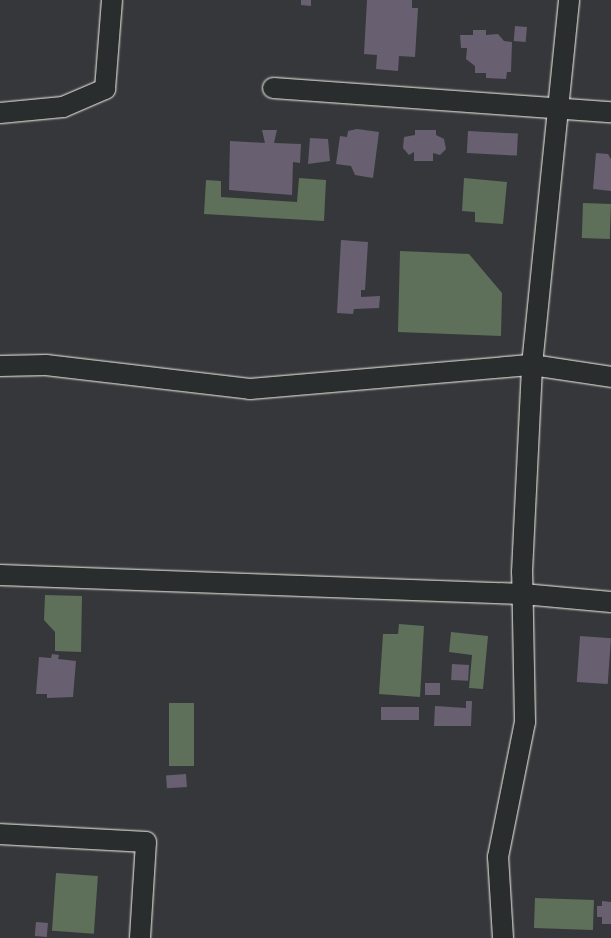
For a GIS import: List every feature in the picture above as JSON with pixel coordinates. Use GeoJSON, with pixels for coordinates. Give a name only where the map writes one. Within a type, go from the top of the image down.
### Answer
{"type":"FeatureCollection","features":[{"type":"Feature","properties":{"kind":"street"},"geometry":{"type":"LineString","coordinates":[[0,113],[63,107],[105,89],[112,0]]}},
{"type":"Feature","properties":{"kind":"street"},"geometry":{"type":"LineString","coordinates":[[503,938],[498,857],[525,722],[523,594],[532,365],[569,0]]}},
{"type":"Feature","properties":{"kind":"street"},"geometry":{"type":"LineString","coordinates":[[273,88],[611,112]]}},
{"type":"Feature","properties":{"kind":"street"},"geometry":{"type":"LineString","coordinates":[[0,366],[46,365],[250,389],[532,365],[611,377]]}},
{"type":"Feature","properties":{"kind":"street"},"geometry":{"type":"LineString","coordinates":[[0,575],[523,594],[611,602]]}},
{"type":"Feature","properties":{"kind":"street"},"geometry":{"type":"LineString","coordinates":[[0,834],[146,842],[140,938]]}},
{"type":"Feature","properties":{"kind":"green space"},"geometry":{"type":"Polygon","coordinates":[[[299,178],[326,180],[324,221],[204,214],[206,180],[221,181],[221,197],[297,202],[299,178]]]}},
{"type":"Feature","properties":{"kind":"green space"},"geometry":{"type":"Polygon","coordinates":[[[464,178],[507,182],[503,224],[475,222],[475,212],[462,211],[464,178]]]}},
{"type":"Feature","properties":{"kind":"green space"},"geometry":{"type":"Polygon","coordinates":[[[583,203],[611,204],[610,239],[582,238],[583,203]]]}},
{"type":"Feature","properties":{"kind":"green space"},"geometry":{"type":"Polygon","coordinates":[[[400,251],[469,254],[502,293],[501,336],[398,332],[400,251]]]}},
{"type":"Feature","properties":{"kind":"green space"},"geometry":{"type":"Polygon","coordinates":[[[45,595],[82,596],[81,652],[55,651],[55,632],[44,620],[45,595]]]}},
{"type":"Feature","properties":{"kind":"green space"},"geometry":{"type":"Polygon","coordinates":[[[399,624],[424,626],[420,697],[379,694],[383,634],[398,634],[399,624]]]}},
{"type":"Feature","properties":{"kind":"green space"},"geometry":{"type":"Polygon","coordinates":[[[451,632],[488,636],[483,689],[469,688],[472,655],[449,652],[451,632]]]}},
{"type":"Feature","properties":{"kind":"green space"},"geometry":{"type":"Polygon","coordinates":[[[169,703],[194,703],[194,766],[169,766],[169,703]]]}},
{"type":"Feature","properties":{"kind":"green space"},"geometry":{"type":"Polygon","coordinates":[[[56,873],[98,876],[94,934],[52,931],[56,873]]]}},
{"type":"Feature","properties":{"kind":"green space"},"geometry":{"type":"Polygon","coordinates":[[[535,898],[594,900],[593,930],[534,928],[535,898]]]}},
{"type":"Feature","properties":{"kind":"building"},"geometry":{"type":"Polygon","coordinates":[[[301,0],[311,0],[311,6],[301,5],[301,0]]]}},
{"type":"Feature","properties":{"kind":"building"},"geometry":{"type":"Polygon","coordinates":[[[367,0],[412,0],[412,8],[418,8],[415,57],[399,56],[398,71],[376,69],[377,55],[364,54],[367,0]]]}},
{"type":"Feature","properties":{"kind":"building"},"geometry":{"type":"Polygon","coordinates":[[[515,26],[527,27],[526,42],[514,41],[515,26]]]}},
{"type":"Feature","properties":{"kind":"building"},"geometry":{"type":"Polygon","coordinates":[[[473,30],[486,30],[486,35],[498,34],[504,41],[512,42],[511,72],[507,72],[506,79],[486,78],[486,73],[475,73],[475,66],[466,59],[467,48],[461,48],[460,35],[473,35],[473,30]]]}},
{"type":"Feature","properties":{"kind":"building"},"geometry":{"type":"Polygon","coordinates":[[[357,129],[379,132],[373,178],[355,175],[351,166],[336,164],[340,136],[347,137],[348,131],[357,129]]]}},
{"type":"Feature","properties":{"kind":"building"},"geometry":{"type":"Polygon","coordinates":[[[262,130],[277,130],[274,143],[301,144],[300,163],[293,162],[292,195],[229,190],[230,141],[265,143],[262,130]]]}},
{"type":"Feature","properties":{"kind":"building"},"geometry":{"type":"Polygon","coordinates":[[[415,130],[436,130],[436,135],[444,139],[446,149],[440,155],[433,153],[433,161],[414,161],[414,152],[409,155],[403,148],[404,137],[415,135],[415,130]]]}},
{"type":"Feature","properties":{"kind":"building"},"geometry":{"type":"Polygon","coordinates":[[[468,131],[518,134],[517,156],[467,153],[468,131]]]}},
{"type":"Feature","properties":{"kind":"building"},"geometry":{"type":"Polygon","coordinates":[[[310,138],[328,139],[330,161],[308,164],[310,138]]]}},
{"type":"Feature","properties":{"kind":"building"},"geometry":{"type":"Polygon","coordinates":[[[596,153],[608,154],[611,159],[611,191],[593,189],[596,153]]]}},
{"type":"Feature","properties":{"kind":"building"},"geometry":{"type":"Polygon","coordinates":[[[341,240],[368,242],[365,290],[361,290],[361,297],[380,296],[379,308],[354,309],[353,314],[337,313],[341,240]]]}},
{"type":"Feature","properties":{"kind":"building"},"geometry":{"type":"Polygon","coordinates":[[[580,636],[611,638],[608,684],[577,682],[580,636]]]}},
{"type":"Feature","properties":{"kind":"building"},"geometry":{"type":"Polygon","coordinates":[[[52,654],[59,655],[58,659],[76,661],[73,697],[47,698],[47,694],[36,694],[39,657],[51,658],[52,654]]]}},
{"type":"Feature","properties":{"kind":"building"},"geometry":{"type":"Polygon","coordinates":[[[452,664],[469,665],[468,681],[451,680],[452,664]]]}},
{"type":"Feature","properties":{"kind":"building"},"geometry":{"type":"Polygon","coordinates":[[[425,683],[440,683],[440,695],[425,695],[425,683]]]}},
{"type":"Feature","properties":{"kind":"building"},"geometry":{"type":"Polygon","coordinates":[[[466,701],[472,701],[471,726],[434,726],[435,706],[466,708],[466,701]]]}},
{"type":"Feature","properties":{"kind":"building"},"geometry":{"type":"Polygon","coordinates":[[[381,707],[419,707],[419,720],[381,720],[381,707]]]}},
{"type":"Feature","properties":{"kind":"building"},"geometry":{"type":"Polygon","coordinates":[[[186,774],[187,787],[167,788],[166,775],[186,774]]]}},
{"type":"Feature","properties":{"kind":"building"},"geometry":{"type":"Polygon","coordinates":[[[602,901],[611,902],[611,924],[602,924],[602,917],[597,917],[597,906],[602,906],[602,901]]]}},
{"type":"Feature","properties":{"kind":"building"},"geometry":{"type":"Polygon","coordinates":[[[36,922],[48,923],[47,937],[35,936],[36,922]]]}}]}
